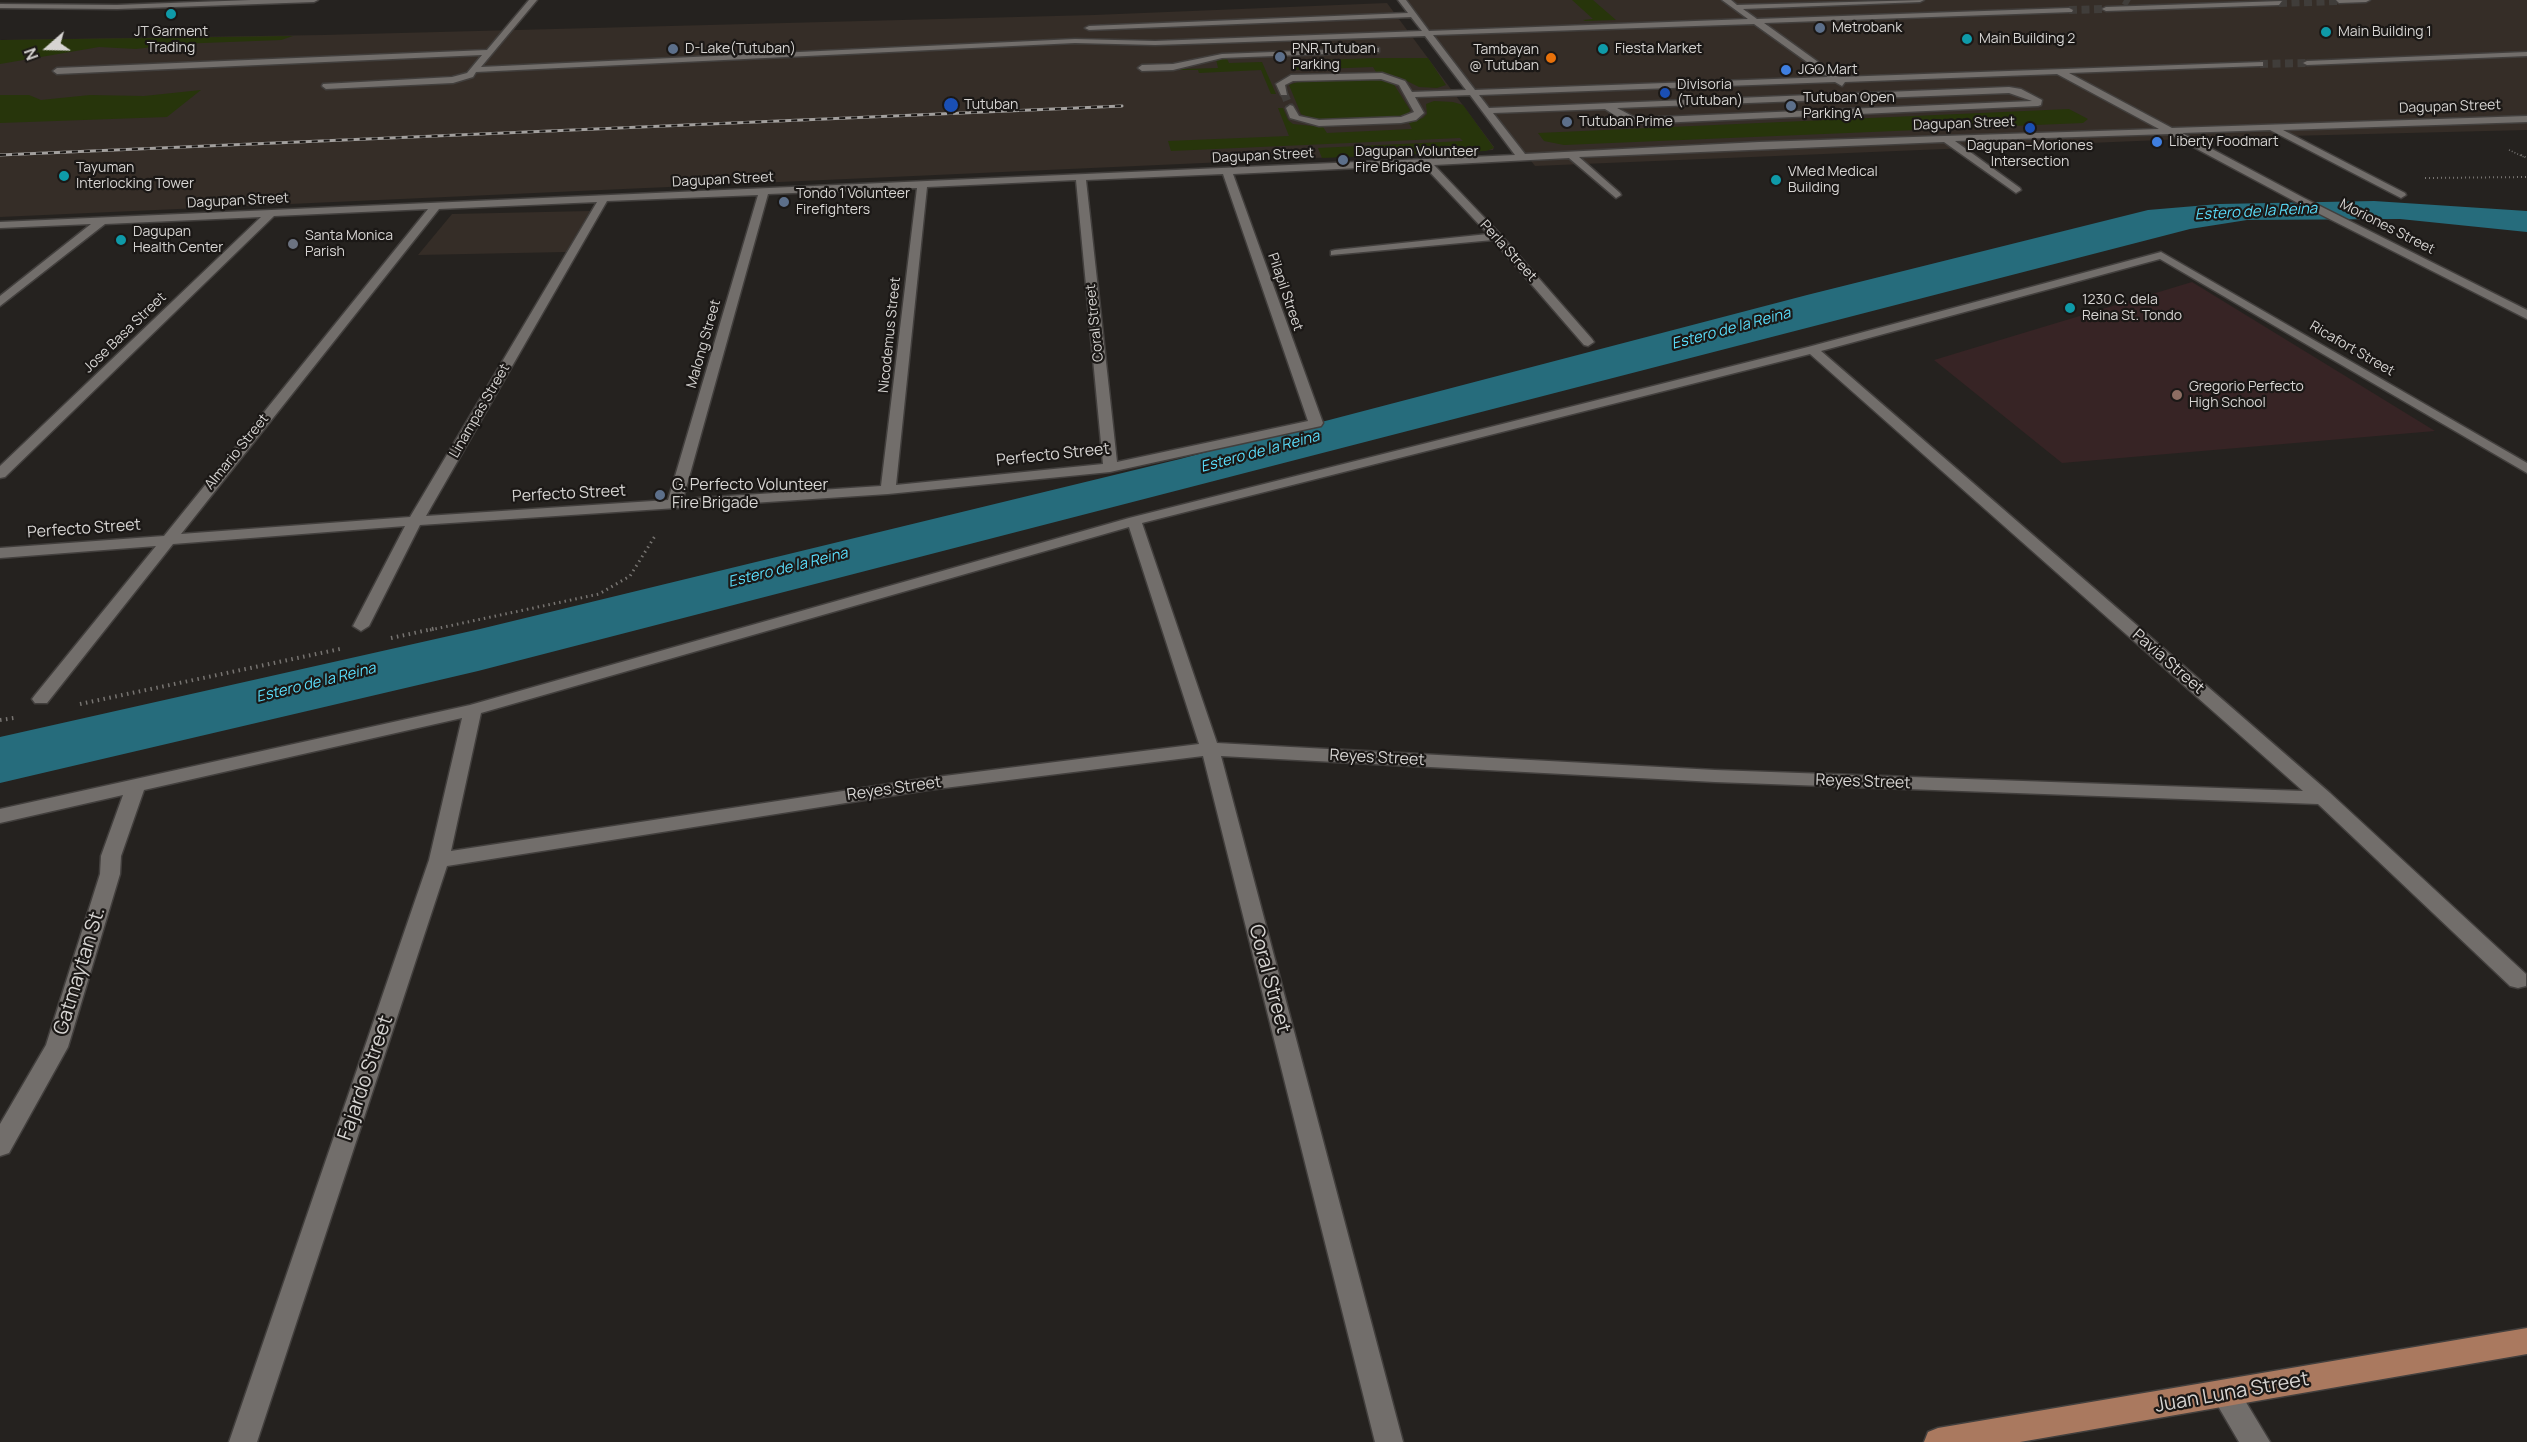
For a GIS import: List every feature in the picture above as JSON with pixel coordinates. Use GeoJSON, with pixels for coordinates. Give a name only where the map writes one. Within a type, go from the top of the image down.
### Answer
{"type":"FeatureCollection","features":[{"type":"Feature","properties":{"kind":"main road","name":"Juan Luna Street"},"geometry":{"type":"LineString","coordinates":[[1938,1442],[2225,1395],[2527,1341]]}},
{"type":"Feature","properties":{"kind":"street"},"geometry":{"type":"LineString","coordinates":[[12,6],[27,0]]}},
{"type":"Feature","properties":{"kind":"street"},"geometry":{"type":"LineString","coordinates":[[117,7],[130,0]]}},
{"type":"Feature","properties":{"kind":"street"},"geometry":{"type":"LineString","coordinates":[[0,6],[117,7],[314,0]]}},
{"type":"Feature","properties":{"kind":"street"},"geometry":{"type":"LineString","coordinates":[[326,86],[453,80],[470,75],[533,0]]}},
{"type":"Feature","properties":{"kind":"street"},"geometry":{"type":"LineString","coordinates":[[1402,0],[1521,156]]}},
{"type":"Feature","properties":{"kind":"street"},"geometry":{"type":"LineString","coordinates":[[1726,0],[1881,111]]}},
{"type":"Feature","properties":{"kind":"street"},"geometry":{"type":"LineString","coordinates":[[1736,8],[1920,0]]}},
{"type":"Feature","properties":{"kind":"street"},"geometry":{"type":"LineString","coordinates":[[2339,1],[2366,0]]}},
{"type":"Feature","properties":{"kind":"street"},"geometry":{"type":"LineString","coordinates":[[2129,3],[2140,8]]}},
{"type":"Feature","properties":{"kind":"street"},"geometry":{"type":"LineString","coordinates":[[2106,9],[2279,3]]}},
{"type":"Feature","properties":{"kind":"street"},"geometry":{"type":"LineString","coordinates":[[474,70],[1076,41],[1155,43],[2069,10]]}},
{"type":"Feature","properties":{"kind":"street"},"geometry":{"type":"LineString","coordinates":[[1089,28],[1414,15]]}},
{"type":"Feature","properties":{"kind":"street"},"geometry":{"type":"LineString","coordinates":[[1142,68],[1173,67],[1222,56],[1376,50]]}},
{"type":"Feature","properties":{"kind":"street"},"geometry":{"type":"LineString","coordinates":[[57,71],[489,52]]}},
{"type":"Feature","properties":{"kind":"street"},"geometry":{"type":"LineString","coordinates":[[1274,54],[1279,63]]}},
{"type":"Feature","properties":{"kind":"street"},"geometry":{"type":"LineString","coordinates":[[2307,63],[2527,54]]}},
{"type":"Feature","properties":{"kind":"street"},"geometry":{"type":"LineString","coordinates":[[1410,95],[2260,64]]}},
{"type":"Feature","properties":{"kind":"street","name":"Moriones Street"},"geometry":{"type":"LineString","coordinates":[[2059,72],[2300,200],[2527,315]]}},
{"type":"Feature","properties":{"kind":"street"},"geometry":{"type":"LineString","coordinates":[[1284,93],[1280,84],[1287,75],[1383,76],[1402,83],[1419,113],[1413,118],[1401,120],[1311,123],[1295,118],[1290,108]]}},
{"type":"Feature","properties":{"kind":"street"},"geometry":{"type":"LineString","coordinates":[[1487,111],[2009,90],[2018,91],[2038,100],[2038,103],[1636,121],[1627,119],[1608,107]]}},
{"type":"Feature","properties":{"kind":"street","name":"Dagupan Street"},"geometry":{"type":"LineString","coordinates":[[0,225],[1426,162],[1571,153],[2269,126],[2527,119]]}},
{"type":"Feature","properties":{"kind":"street"},"geometry":{"type":"LineString","coordinates":[[2269,126],[2402,195]]}},
{"type":"Feature","properties":{"kind":"street"},"geometry":{"type":"LineString","coordinates":[[1945,138],[2016,190]]}},
{"type":"Feature","properties":{"kind":"street"},"geometry":{"type":"LineString","coordinates":[[1571,153],[1580,164],[1616,195]]}},
{"type":"Feature","properties":{"kind":"street","name":"Perla Street"},"geometry":{"type":"LineString","coordinates":[[1426,162],[1496,236],[1588,342]]}},
{"type":"Feature","properties":{"kind":"street","name":"Pilapil Street"},"geometry":{"type":"LineString","coordinates":[[1227,171],[1316,423]]}},
{"type":"Feature","properties":{"kind":"street","name":"Coral Street"},"geometry":{"type":"LineString","coordinates":[[1081,177],[1110,468]]}},
{"type":"Feature","properties":{"kind":"street","name":"Nicodemus Street"},"geometry":{"type":"LineString","coordinates":[[888,490],[922,184]]}},
{"type":"Feature","properties":{"kind":"street","name":"Malong Street"},"geometry":{"type":"LineString","coordinates":[[674,505],[764,191]]}},
{"type":"Feature","properties":{"kind":"street","name":"Linampas Street"},"geometry":{"type":"LineString","coordinates":[[361,626],[415,521],[604,198]]}},
{"type":"Feature","properties":{"kind":"street","name":"Almario Street"},"geometry":{"type":"LineString","coordinates":[[41,699],[436,206]]}},
{"type":"Feature","properties":{"kind":"street","name":"Jose Basa Street"},"geometry":{"type":"LineString","coordinates":[[0,474],[271,213]]}},
{"type":"Feature","properties":{"kind":"street"},"geometry":{"type":"LineString","coordinates":[[0,302],[103,220]]}},
{"type":"Feature","properties":{"kind":"street"},"geometry":{"type":"LineString","coordinates":[[1335,253],[1496,236]]}},
{"type":"Feature","properties":{"kind":"street","name":"Ricafort Street"},"geometry":{"type":"LineString","coordinates":[[1812,350],[2161,255],[2527,469]]}},
{"type":"Feature","properties":{"kind":"street"},"geometry":{"type":"LineString","coordinates":[[0,816],[473,710],[1134,521],[1812,350]]}},
{"type":"Feature","properties":{"kind":"street","name":"Pavia Street"},"geometry":{"type":"LineString","coordinates":[[1812,350],[2323,798],[2518,980]]}},
{"type":"Feature","properties":{"kind":"street","name":"Perfecto Street"},"geometry":{"type":"LineString","coordinates":[[0,553],[415,521],[888,490],[1110,468],[1316,423]]}},
{"type":"Feature","properties":{"kind":"street","name":"Coral Street"},"geometry":{"type":"LineString","coordinates":[[1134,521],[1210,749],[1389,1442]]}},
{"type":"Feature","properties":{"kind":"street","name":"Fajardo Street"},"geometry":{"type":"LineString","coordinates":[[243,1442],[439,860],[473,710]]}},
{"type":"Feature","properties":{"kind":"street","name":"Reyes Street"},"geometry":{"type":"LineString","coordinates":[[439,860],[928,784],[1210,749],[1715,776],[2323,798]]}},
{"type":"Feature","properties":{"kind":"street","name":"Gatmaytan St."},"geometry":{"type":"LineString","coordinates":[[0,1146],[57,1047],[110,874],[111,856],[136,786]]}},
{"type":"Feature","properties":{"kind":"street"},"geometry":{"type":"LineString","coordinates":[[2225,1395],[2256,1442]]}},
{"type":"Feature","properties":{"kind":"path"},"geometry":{"type":"LineString","coordinates":[[2367,178],[2527,177]]}},
{"type":"Feature","properties":{"kind":"shaded area"},"geometry":{"type":"Polygon","coordinates":[[[1406,0],[2527,0],[2527,130],[2210,138],[1535,166],[1406,0]]]}},
{"type":"Feature","properties":{"kind":"shaded area"},"geometry":{"type":"Polygon","coordinates":[[[1387,3],[1494,147],[1493,150],[0,217],[0,40],[323,35],[1094,15],[1387,3]]]}},
{"type":"Feature","properties":{"kind":"shaded area"},"geometry":{"type":"Polygon","coordinates":[[[590,211],[566,252],[418,255],[452,214],[590,211]]]}},
{"type":"Feature","properties":{"kind":"shaded area","name":"Gregorio Perfecto High School"},"geometry":{"type":"Polygon","coordinates":[[[2192,282],[2435,431],[2062,463],[1934,360],[2192,282]]]}},
{"type":"Feature","properties":{"kind":"green space"},"geometry":{"type":"Polygon","coordinates":[[[1572,0],[1593,0],[1616,20],[1585,21],[1583,20],[1593,19],[1572,0]]]}},
{"type":"Feature","properties":{"kind":"green space"},"geometry":{"type":"Polygon","coordinates":[[[293,36],[281,40],[177,44],[136,49],[99,47],[0,64],[0,40],[293,36]]]}},
{"type":"Feature","properties":{"kind":"green space"},"geometry":{"type":"Polygon","coordinates":[[[1428,58],[1446,85],[1437,88],[1419,87],[1399,77],[1376,72],[1373,67],[1295,70],[1291,61],[1428,58]]]}},
{"type":"Feature","properties":{"kind":"green space"},"geometry":{"type":"Polygon","coordinates":[[[1216,59],[1227,59],[1229,63],[1262,62],[1276,94],[1271,94],[1261,70],[1199,73],[1198,70],[1151,70],[1218,68],[1216,59]]]}},
{"type":"Feature","properties":{"kind":"green space"},"geometry":{"type":"Polygon","coordinates":[[[1370,78],[1393,83],[1410,110],[1409,113],[1399,117],[1315,120],[1301,114],[1289,85],[1303,80],[1370,78]]]}},
{"type":"Feature","properties":{"kind":"green space"},"geometry":{"type":"Polygon","coordinates":[[[201,90],[167,117],[0,123],[0,95],[29,95],[41,100],[90,95],[144,96],[201,90]]]}},
{"type":"Feature","properties":{"kind":"green space"},"geometry":{"type":"Polygon","coordinates":[[[1434,101],[1463,105],[1494,148],[1486,151],[1322,158],[1318,148],[1463,141],[1460,138],[1171,151],[1168,141],[1289,136],[1278,108],[1283,108],[1288,120],[1293,124],[1323,127],[1327,133],[1412,129],[1409,123],[1423,118],[1427,114],[1426,104],[1434,101]]]}},
{"type":"Feature","properties":{"kind":"green space"},"geometry":{"type":"Polygon","coordinates":[[[2069,109],[2088,119],[2083,123],[1564,145],[1544,141],[1538,133],[2069,109]]]}},
{"type":"Feature","properties":{"kind":"water","name":"Estero de la Reina"},"geometry":{"type":"Polygon","coordinates":[[[2374,201],[2527,211],[2527,232],[2400,219],[2247,220],[2190,229],[478,671],[0,783],[0,737],[480,629],[1180,459],[1807,295],[2148,210],[2219,204],[2374,201]]]}},
{"type":"Feature","properties":{"kind":"tunnel"},"geometry":{"type":"LineString","coordinates":[[2124,0],[2129,3]]}},
{"type":"Feature","properties":{"kind":"tunnel"},"geometry":{"type":"LineString","coordinates":[[2279,3],[2339,1]]}},
{"type":"Feature","properties":{"kind":"tunnel"},"geometry":{"type":"LineString","coordinates":[[2069,10],[2106,9]]}},
{"type":"Feature","properties":{"kind":"tunnel"},"geometry":{"type":"LineString","coordinates":[[2260,64],[2307,63]]}},
{"type":"Feature","properties":{"kind":"tunnel"},"geometry":{"type":"LineString","coordinates":[[1284,93],[1290,108]]}},
{"type":"Feature","properties":{"kind":"railway"},"geometry":{"type":"LineString","coordinates":[[0,155],[1122,106]]}},
{"type":"Feature","properties":{"kind":"place","name":"JT Garment Trading"},"geometry":{"type":"Point","coordinates":[171,14]}},
{"type":"Feature","properties":{"kind":"place","name":"Metrobank"},"geometry":{"type":"Point","coordinates":[1820,28]}},
{"type":"Feature","properties":{"kind":"place","name":"Main Building 1"},"geometry":{"type":"Point","coordinates":[2326,32]}},
{"type":"Feature","properties":{"kind":"place","name":"Main Building 2"},"geometry":{"type":"Point","coordinates":[1967,39]}},
{"type":"Feature","properties":{"kind":"place","name":"D-Lake(Tutuban)"},"geometry":{"type":"Point","coordinates":[673,49]}},
{"type":"Feature","properties":{"kind":"place","name":"Fiesta Market"},"geometry":{"type":"Point","coordinates":[1603,49]}},
{"type":"Feature","properties":{"kind":"place","name":"PNR Tutuban Parking"},"geometry":{"type":"Point","coordinates":[1280,57]}},
{"type":"Feature","properties":{"kind":"place","name":"Tambayan @ Tutuban"},"geometry":{"type":"Point","coordinates":[1551,58]}},
{"type":"Feature","properties":{"kind":"place","name":"JGO Mart"},"geometry":{"type":"Point","coordinates":[1786,70]}},
{"type":"Feature","properties":{"kind":"place","name":"Divisoria (Tutuban)"},"geometry":{"type":"Point","coordinates":[1665,93]}},
{"type":"Feature","properties":{"kind":"place","name":"Tutuban"},"geometry":{"type":"Point","coordinates":[951,105]}},
{"type":"Feature","properties":{"kind":"place","name":"Tutuban Open Parking A"},"geometry":{"type":"Point","coordinates":[1791,106]}},
{"type":"Feature","properties":{"kind":"place","name":"Tutuban Prime"},"geometry":{"type":"Point","coordinates":[1567,122]}},
{"type":"Feature","properties":{"kind":"place","name":"Dagupan–Moriones Intersection"},"geometry":{"type":"Point","coordinates":[2030,128]}},
{"type":"Feature","properties":{"kind":"place","name":"Liberty Foodmart"},"geometry":{"type":"Point","coordinates":[2157,142]}},
{"type":"Feature","properties":{"kind":"place","name":"Dagupan Volunteer Fire Brigade"},"geometry":{"type":"Point","coordinates":[1343,160]}},
{"type":"Feature","properties":{"kind":"place","name":"Tayuman Interlocking Tower"},"geometry":{"type":"Point","coordinates":[64,176]}},
{"type":"Feature","properties":{"kind":"place","name":"VMed Medical Building"},"geometry":{"type":"Point","coordinates":[1776,180]}},
{"type":"Feature","properties":{"kind":"place","name":"Tondo 1 Volunteer Firefighters"},"geometry":{"type":"Point","coordinates":[784,202]}},
{"type":"Feature","properties":{"kind":"place","name":"Dagupan Health Center"},"geometry":{"type":"Point","coordinates":[121,240]}},
{"type":"Feature","properties":{"kind":"place","name":"Santa Monica Parish"},"geometry":{"type":"Point","coordinates":[293,244]}},
{"type":"Feature","properties":{"kind":"place","name":"1230 C. dela Reina St. Tondo"},"geometry":{"type":"Point","coordinates":[2070,308]}},
{"type":"Feature","properties":{"kind":"place","name":"Gregorio Perfecto High School"},"geometry":{"type":"Point","coordinates":[2177,395]}},
{"type":"Feature","properties":{"kind":"place","name":"G. Perfecto Volunteer Fire Brigade"},"geometry":{"type":"Point","coordinates":[660,495]}}]}
